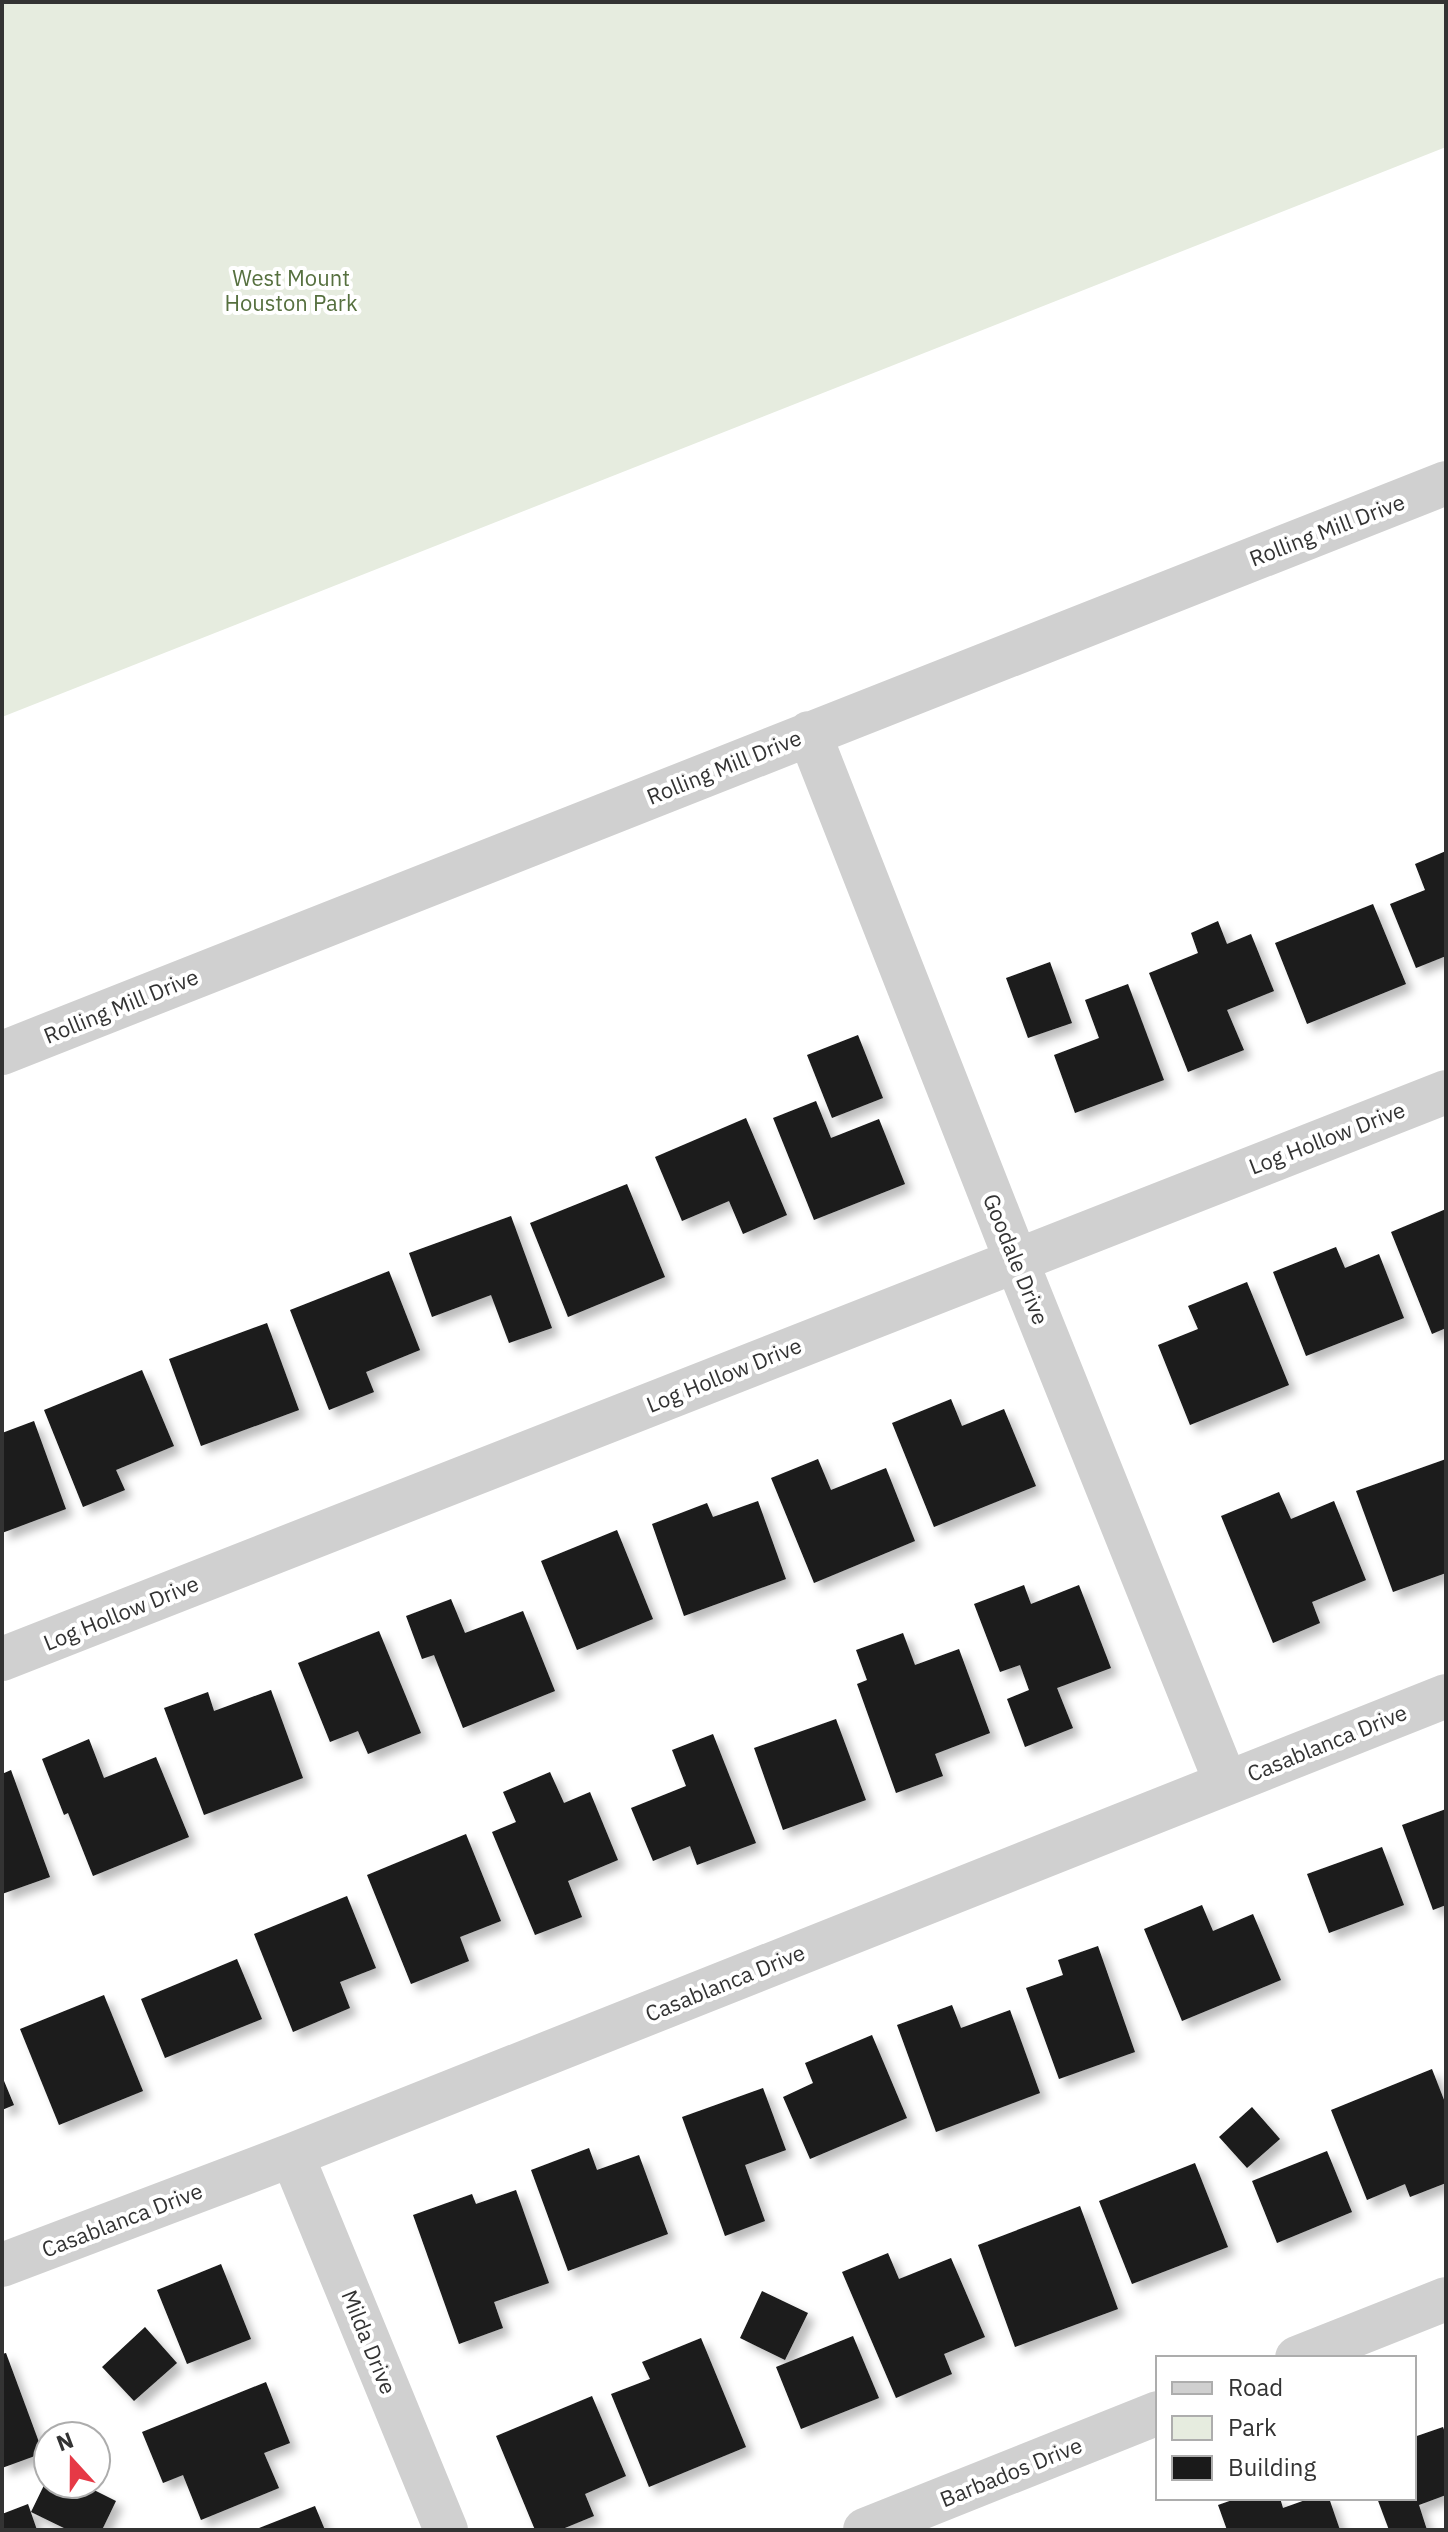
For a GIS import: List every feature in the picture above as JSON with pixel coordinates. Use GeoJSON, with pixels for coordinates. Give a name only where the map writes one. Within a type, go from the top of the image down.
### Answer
{"type":"FeatureCollection","features":[{"type":"Feature","properties":{"kind":"street","name":"Rolling Mill Drive"},"geometry":{"type":"LineString","coordinates":[[2,1053],[1446,483]]}},
{"type":"Feature","properties":{"kind":"street","name":"Goodale Drive"},"geometry":{"type":"LineString","coordinates":[[809,733],[1226,1783]]}},
{"type":"Feature","properties":{"kind":"street","name":"Log Hollow Drive"},"geometry":{"type":"LineString","coordinates":[[2,1659],[1446,1092]]}},
{"type":"Feature","properties":{"kind":"street","name":"Casablanca Drive"},"geometry":{"type":"LineString","coordinates":[[2,2265],[292,2155],[1446,1696]]}},
{"type":"Feature","properties":{"kind":"street","name":"Milda Drive"},"geometry":{"type":"LineString","coordinates":[[292,2155],[446,2530]]}},
{"type":"Feature","properties":{"kind":"street"},"geometry":{"type":"LineString","coordinates":[[1302,2356],[1446,2299]]}},
{"type":"Feature","properties":{"kind":"street","name":"Barbados Drive"},"geometry":{"type":"LineString","coordinates":[[865,2530],[1156,2414]]}},
{"type":"Feature","properties":{"kind":"green space","name":"West Mount Houston Park"},"geometry":{"type":"Polygon","coordinates":[[[2,2],[1446,2],[1446,147],[2,717],[2,2]]]}},
{"type":"Feature","properties":{"kind":"building"},"geometry":{"type":"Polygon","coordinates":[[[1446,851],[1446,956],[1416,968],[1390,904],[1425,890],[1415,864],[1446,851]]]}},
{"type":"Feature","properties":{"kind":"building"},"geometry":{"type":"Polygon","coordinates":[[[1373,904],[1406,984],[1307,1024],[1275,943],[1373,904]]]}},
{"type":"Feature","properties":{"kind":"building"},"geometry":{"type":"Polygon","coordinates":[[[1218,921],[1227,944],[1251,934],[1274,991],[1227,1010],[1244,1050],[1188,1072],[1149,973],[1198,953],[1191,933],[1218,921]]]}},
{"type":"Feature","properties":{"kind":"building"},"geometry":{"type":"Polygon","coordinates":[[[1050,962],[1072,1023],[1028,1038],[1006,978],[1050,962]]]}},
{"type":"Feature","properties":{"kind":"building"},"geometry":{"type":"Polygon","coordinates":[[[1128,984],[1164,1080],[1075,1113],[1054,1055],[1099,1038],[1085,1000],[1128,984]]]}},
{"type":"Feature","properties":{"kind":"building"},"geometry":{"type":"Polygon","coordinates":[[[858,1035],[883,1098],[832,1118],[807,1055],[858,1035]]]}},
{"type":"Feature","properties":{"kind":"building"},"geometry":{"type":"Polygon","coordinates":[[[816,1101],[831,1138],[879,1119],[905,1184],[814,1220],[773,1118],[816,1101]]]}},
{"type":"Feature","properties":{"kind":"building"},"geometry":{"type":"Polygon","coordinates":[[[746,1118],[787,1215],[743,1234],[729,1201],[682,1221],[655,1157],[746,1118]]]}},
{"type":"Feature","properties":{"kind":"building"},"geometry":{"type":"Polygon","coordinates":[[[627,1184],[665,1277],[568,1317],[530,1223],[627,1184]]]}},
{"type":"Feature","properties":{"kind":"building"},"geometry":{"type":"Polygon","coordinates":[[[1446,1209],[1446,1328],[1432,1334],[1391,1232],[1446,1209]]]}},
{"type":"Feature","properties":{"kind":"building"},"geometry":{"type":"Polygon","coordinates":[[[511,1216],[552,1328],[509,1343],[491,1295],[432,1317],[409,1253],[511,1216]]]}},
{"type":"Feature","properties":{"kind":"building"},"geometry":{"type":"Polygon","coordinates":[[[1336,1247],[1345,1268],[1379,1254],[1404,1318],[1306,1356],[1273,1272],[1336,1247]]]}},
{"type":"Feature","properties":{"kind":"building"},"geometry":{"type":"Polygon","coordinates":[[[389,1271],[420,1350],[366,1372],[374,1392],[329,1410],[290,1310],[389,1271]]]}},
{"type":"Feature","properties":{"kind":"building"},"geometry":{"type":"Polygon","coordinates":[[[1247,1282],[1289,1385],[1190,1425],[1158,1345],[1198,1329],[1188,1306],[1247,1282]]]}},
{"type":"Feature","properties":{"kind":"building"},"geometry":{"type":"Polygon","coordinates":[[[267,1323],[299,1410],[201,1446],[169,1359],[267,1323]]]}},
{"type":"Feature","properties":{"kind":"building"},"geometry":{"type":"Polygon","coordinates":[[[142,1370],[174,1446],[116,1470],[125,1490],[83,1507],[44,1410],[142,1370]]]}},
{"type":"Feature","properties":{"kind":"building"},"geometry":{"type":"Polygon","coordinates":[[[951,1399],[962,1426],[1004,1409],[1036,1486],[934,1527],[892,1423],[951,1399]]]}},
{"type":"Feature","properties":{"kind":"building"},"geometry":{"type":"Polygon","coordinates":[[[34,1421],[66,1509],[2,1533],[2,1433],[34,1421]]]}},
{"type":"Feature","properties":{"kind":"building"},"geometry":{"type":"Polygon","coordinates":[[[818,1459],[831,1490],[886,1468],[915,1541],[814,1583],[771,1478],[818,1459]]]}},
{"type":"Feature","properties":{"kind":"building"},"geometry":{"type":"Polygon","coordinates":[[[1446,1459],[1446,1573],[1393,1592],[1356,1491],[1446,1459]]]}},
{"type":"Feature","properties":{"kind":"building"},"geometry":{"type":"Polygon","coordinates":[[[1279,1492],[1291,1519],[1334,1501],[1366,1580],[1312,1602],[1320,1623],[1273,1643],[1221,1516],[1279,1492]]]}},
{"type":"Feature","properties":{"kind":"building"},"geometry":{"type":"Polygon","coordinates":[[[758,1501],[786,1579],[684,1616],[652,1524],[707,1503],[713,1517],[758,1501]]]}},
{"type":"Feature","properties":{"kind":"building"},"geometry":{"type":"Polygon","coordinates":[[[617,1530],[653,1619],[577,1650],[541,1561],[617,1530]]]}},
{"type":"Feature","properties":{"kind":"building"},"geometry":{"type":"Polygon","coordinates":[[[1024,1585],[1031,1604],[1079,1585],[1111,1668],[1057,1688],[1073,1728],[1025,1747],[1007,1699],[1029,1690],[1020,1665],[1000,1672],[974,1604],[1024,1585]]]}},
{"type":"Feature","properties":{"kind":"building"},"geometry":{"type":"Polygon","coordinates":[[[451,1599],[465,1633],[523,1611],[555,1691],[463,1728],[434,1655],[422,1659],[406,1616],[451,1599]]]}},
{"type":"Feature","properties":{"kind":"building"},"geometry":{"type":"Polygon","coordinates":[[[379,1631],[421,1733],[368,1754],[358,1731],[330,1742],[298,1663],[379,1631]]]}},
{"type":"Feature","properties":{"kind":"building"},"geometry":{"type":"Polygon","coordinates":[[[903,1633],[915,1665],[959,1649],[990,1733],[935,1754],[943,1776],[896,1793],[857,1684],[867,1680],[856,1650],[903,1633]]]}},
{"type":"Feature","properties":{"kind":"building"},"geometry":{"type":"Polygon","coordinates":[[[271,1690],[303,1778],[204,1815],[164,1708],[208,1692],[214,1711],[271,1690]]]}},
{"type":"Feature","properties":{"kind":"building"},"geometry":{"type":"Polygon","coordinates":[[[836,1719],[866,1800],[783,1830],[754,1748],[836,1719]]]}},
{"type":"Feature","properties":{"kind":"building"},"geometry":{"type":"Polygon","coordinates":[[[713,1734],[756,1843],[697,1865],[690,1846],[653,1861],[631,1808],[686,1786],[672,1750],[713,1734]]]}},
{"type":"Feature","properties":{"kind":"building"},"geometry":{"type":"Polygon","coordinates":[[[89,1739],[104,1778],[156,1757],[189,1837],[93,1876],[42,1759],[89,1739]]]}},
{"type":"Feature","properties":{"kind":"building"},"geometry":{"type":"Polygon","coordinates":[[[11,1770],[50,1877],[2,1894],[2,1774],[11,1770]]]}},
{"type":"Feature","properties":{"kind":"building"},"geometry":{"type":"Polygon","coordinates":[[[550,1772],[564,1803],[590,1792],[618,1860],[568,1881],[582,1917],[535,1935],[492,1832],[516,1822],[503,1792],[550,1772]]]}},
{"type":"Feature","properties":{"kind":"building"},"geometry":{"type":"Polygon","coordinates":[[[1446,1809],[1446,1905],[1433,1910],[1402,1825],[1446,1809]]]}},
{"type":"Feature","properties":{"kind":"building"},"geometry":{"type":"Polygon","coordinates":[[[466,1834],[501,1921],[460,1937],[469,1961],[411,1984],[367,1875],[466,1834]]]}},
{"type":"Feature","properties":{"kind":"building"},"geometry":{"type":"Polygon","coordinates":[[[1382,1847],[1404,1905],[1329,1933],[1307,1874],[1382,1847]]]}},
{"type":"Feature","properties":{"kind":"building"},"geometry":{"type":"Polygon","coordinates":[[[347,1896],[376,1968],[340,1982],[350,2008],[293,2032],[254,1934],[347,1896]]]}},
{"type":"Feature","properties":{"kind":"building"},"geometry":{"type":"Polygon","coordinates":[[[1202,1905],[1213,1931],[1253,1914],[1281,1980],[1182,2021],[1144,1929],[1202,1905]]]}},
{"type":"Feature","properties":{"kind":"building"},"geometry":{"type":"Polygon","coordinates":[[[1098,1946],[1135,2052],[1059,2079],[1026,1988],[1063,1975],[1058,1960],[1098,1946]]]}},
{"type":"Feature","properties":{"kind":"building"},"geometry":{"type":"Polygon","coordinates":[[[237,1959],[262,2019],[165,2058],[141,1999],[237,1959]]]}},
{"type":"Feature","properties":{"kind":"building"},"geometry":{"type":"Polygon","coordinates":[[[104,1995],[143,2091],[59,2125],[20,2029],[104,1995]]]}},
{"type":"Feature","properties":{"kind":"building"},"geometry":{"type":"Polygon","coordinates":[[[952,2005],[961,2028],[1010,2010],[1040,2093],[936,2132],[897,2025],[952,2005]]]}},
{"type":"Feature","properties":{"kind":"building"},"geometry":{"type":"Polygon","coordinates":[[[872,2035],[907,2118],[810,2159],[783,2097],[813,2083],[805,2063],[872,2035]]]}},
{"type":"Feature","properties":{"kind":"building"},"geometry":{"type":"Polygon","coordinates":[[[1432,2069],[1446,2105],[1446,2183],[1410,2197],[1405,2184],[1367,2200],[1331,2110],[1432,2069]]]}},
{"type":"Feature","properties":{"kind":"building"},"geometry":{"type":"Polygon","coordinates":[[[2,2076],[14,2105],[2,2110],[2,2076]]]}},
{"type":"Feature","properties":{"kind":"building"},"geometry":{"type":"Polygon","coordinates":[[[763,2088],[786,2150],[745,2165],[765,2221],[725,2236],[682,2117],[763,2088]]]}},
{"type":"Feature","properties":{"kind":"building"},"geometry":{"type":"Polygon","coordinates":[[[1252,2107],[1280,2139],[1247,2168],[1219,2137],[1252,2107]]]}},
{"type":"Feature","properties":{"kind":"building"},"geometry":{"type":"Polygon","coordinates":[[[589,2148],[597,2170],[639,2155],[668,2234],[568,2271],[531,2170],[589,2148]]]}},
{"type":"Feature","properties":{"kind":"building"},"geometry":{"type":"Polygon","coordinates":[[[1327,2151],[1352,2212],[1277,2243],[1252,2181],[1327,2151]]]}},
{"type":"Feature","properties":{"kind":"building"},"geometry":{"type":"Polygon","coordinates":[[[1195,2163],[1228,2247],[1132,2284],[1099,2201],[1195,2163]]]}},
{"type":"Feature","properties":{"kind":"building"},"geometry":{"type":"Polygon","coordinates":[[[516,2190],[549,2283],[494,2302],[503,2328],[459,2344],[413,2215],[472,2194],[476,2204],[516,2190]]]}},
{"type":"Feature","properties":{"kind":"building"},"geometry":{"type":"Polygon","coordinates":[[[1080,2206],[1118,2309],[1015,2347],[978,2245],[1080,2206]]]}},
{"type":"Feature","properties":{"kind":"building"},"geometry":{"type":"Polygon","coordinates":[[[888,2253],[899,2279],[951,2258],[985,2337],[944,2354],[952,2374],[896,2398],[842,2272],[888,2253]]]}},
{"type":"Feature","properties":{"kind":"building"},"geometry":{"type":"Polygon","coordinates":[[[221,2264],[251,2339],[187,2364],[157,2290],[221,2264]]]}},
{"type":"Feature","properties":{"kind":"building"},"geometry":{"type":"Polygon","coordinates":[[[762,2291],[808,2313],[785,2360],[740,2338],[762,2291]]]}},
{"type":"Feature","properties":{"kind":"building"},"geometry":{"type":"Polygon","coordinates":[[[145,2327],[177,2363],[134,2401],[102,2367],[145,2327]]]}},
{"type":"Feature","properties":{"kind":"building"},"geometry":{"type":"Polygon","coordinates":[[[853,2336],[879,2398],[801,2429],[776,2367],[853,2336]]]}},
{"type":"Feature","properties":{"kind":"building"},"geometry":{"type":"Polygon","coordinates":[[[701,2338],[746,2447],[649,2487],[611,2394],[650,2379],[642,2362],[701,2338]]]}},
{"type":"Feature","properties":{"kind":"building"},"geometry":{"type":"Polygon","coordinates":[[[6,2353],[32,2423],[32,2457],[2,2468],[2,2354],[6,2353]]]}},
{"type":"Feature","properties":{"kind":"building"},"geometry":{"type":"Polygon","coordinates":[[[266,2382],[290,2443],[264,2453],[279,2488],[201,2520],[183,2475],[163,2483],[142,2432],[266,2382]]]}},
{"type":"Feature","properties":{"kind":"building"},"geometry":{"type":"Polygon","coordinates":[[[592,2396],[626,2476],[585,2494],[594,2516],[560,2530],[535,2530],[496,2436],[592,2396]]]}},
{"type":"Feature","properties":{"kind":"building"},"geometry":{"type":"Polygon","coordinates":[[[1443,2427],[1446,2435],[1446,2495],[1419,2505],[1427,2530],[1389,2530],[1378,2500],[1416,2500],[1416,2436],[1443,2427]]]}},
{"type":"Feature","properties":{"kind":"building"},"geometry":{"type":"Polygon","coordinates":[[[37,2500],[116,2501],[102,2530],[68,2530],[31,2512],[37,2500]]]}},
{"type":"Feature","properties":{"kind":"building"},"geometry":{"type":"Polygon","coordinates":[[[1232,2500],[1281,2500],[1283,2508],[1305,2500],[1330,2500],[1340,2530],[1227,2530],[1218,2505],[1232,2500]]]}},
{"type":"Feature","properties":{"kind":"building"},"geometry":{"type":"Polygon","coordinates":[[[28,2504],[37,2530],[2,2530],[2,2514],[28,2504]]]}},
{"type":"Feature","properties":{"kind":"building"},"geometry":{"type":"Polygon","coordinates":[[[315,2506],[325,2530],[254,2530],[315,2506]]]}}]}
